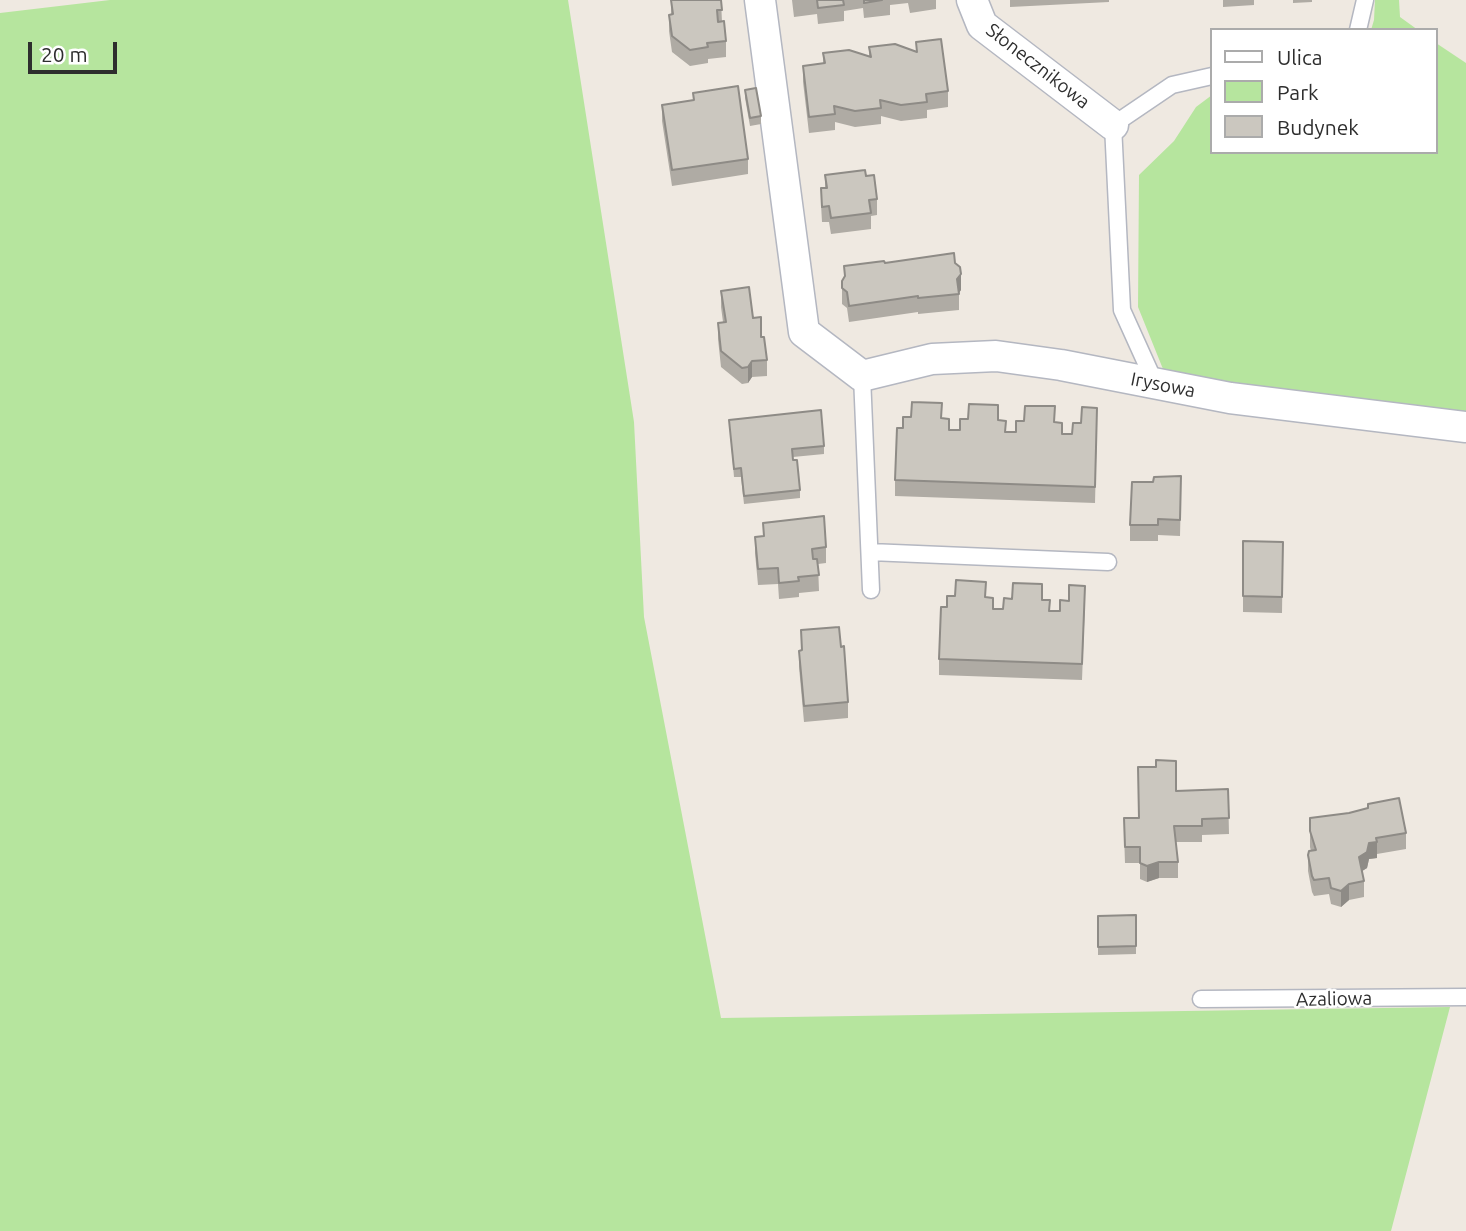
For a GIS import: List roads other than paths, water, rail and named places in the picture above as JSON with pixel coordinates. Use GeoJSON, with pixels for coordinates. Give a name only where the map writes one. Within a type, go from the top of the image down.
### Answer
{"type":"FeatureCollection","features":[{"type":"Feature","properties":{"kind":"street"},"geometry":{"type":"LineString","coordinates":[[760,0],[804,332],[862,376]]}},
{"type":"Feature","properties":{"kind":"street","name":"Słonecznikowa"},"geometry":{"type":"LineString","coordinates":[[972,0],[982,25],[1113,125]]}},
{"type":"Feature","properties":{"kind":"street","name":"Irysowa"},"geometry":{"type":"LineString","coordinates":[[862,376],[932,359],[996,356],[1061,365],[1230,398],[1466,427]]}},
{"type":"Feature","properties":{"kind":"lane"},"geometry":{"type":"LineString","coordinates":[[1359,28],[1365,0]]}},
{"type":"Feature","properties":{"kind":"lane"},"geometry":{"type":"LineString","coordinates":[[1154,383],[1122,310],[1113,125],[1172,85],[1210,76]]}},
{"type":"Feature","properties":{"kind":"lane"},"geometry":{"type":"LineString","coordinates":[[862,376],[871,590]]}},
{"type":"Feature","properties":{"kind":"lane"},"geometry":{"type":"LineString","coordinates":[[870,552],[1108,562]]}},
{"type":"Feature","properties":{"kind":"lane","name":"Azaliowa"},"geometry":{"type":"LineString","coordinates":[[1201,999],[1466,997]]}}]}
